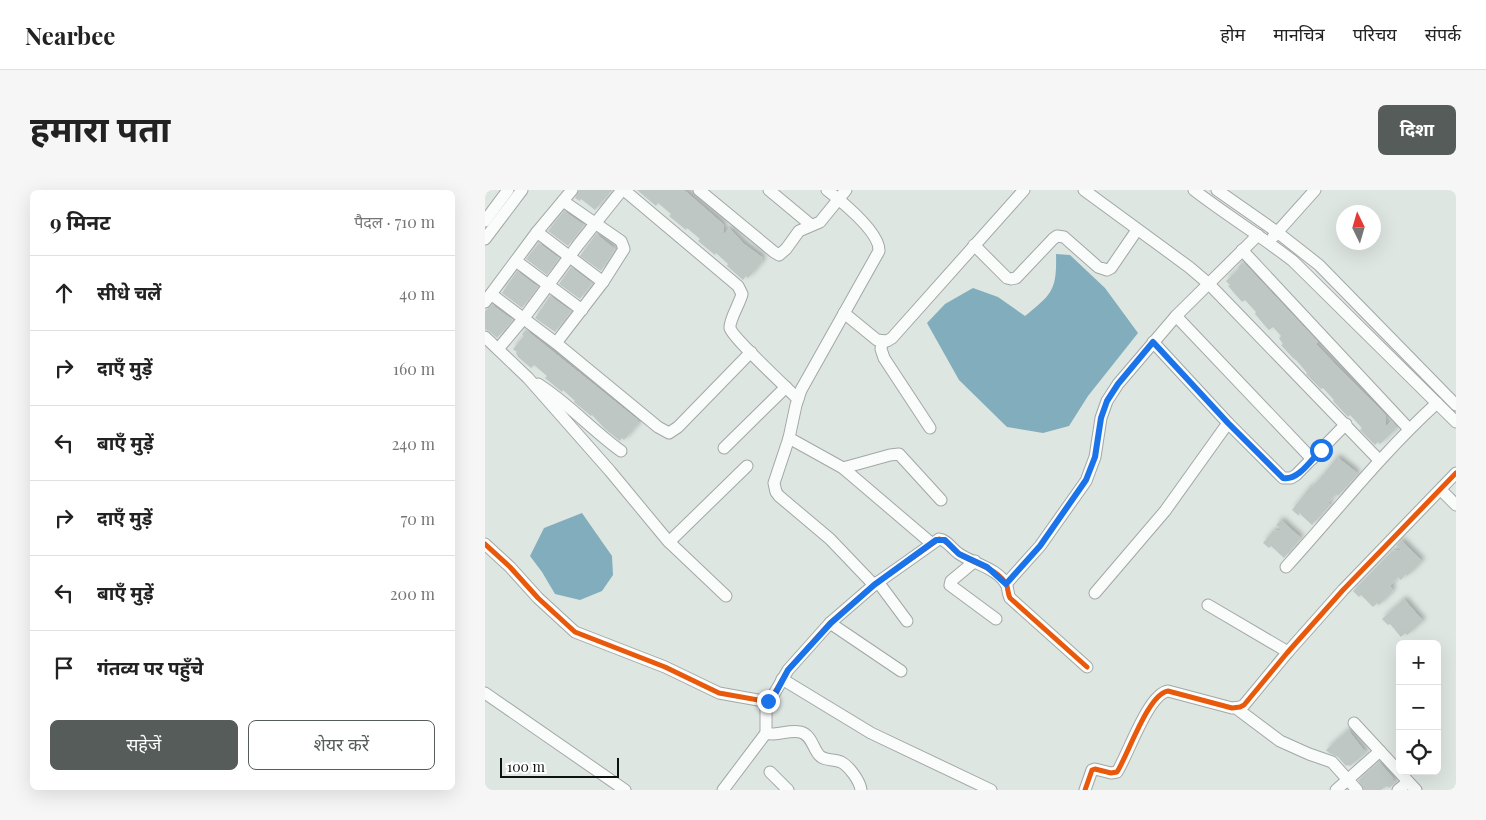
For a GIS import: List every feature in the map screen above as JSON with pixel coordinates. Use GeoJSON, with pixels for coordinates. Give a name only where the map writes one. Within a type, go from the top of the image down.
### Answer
{"type":"FeatureCollection","features":[{"type":"Feature","properties":{"kind":"street"},"geometry":{"type":"LineString","coordinates":[[485,221],[508,197],[522,190]]}},
{"type":"Feature","properties":{"kind":"street"},"geometry":{"type":"LineString","coordinates":[[572,190],[537,232],[488,298],[524,318],[658,428],[669,433],[678,428],[751,352]]}},
{"type":"Feature","properties":{"kind":"street"},"geometry":{"type":"LineString","coordinates":[[498,349],[623,190],[740,288],[742,294],[730,326],[734,334],[798,399]]}},
{"type":"Feature","properties":{"kind":"street"},"geometry":{"type":"LineString","coordinates":[[699,190],[777,254],[783,253],[799,231],[820,222],[842,194]]}},
{"type":"Feature","properties":{"kind":"street"},"geometry":{"type":"LineString","coordinates":[[769,190],[811,225]]}},
{"type":"Feature","properties":{"kind":"street"},"geometry":{"type":"LineString","coordinates":[[827,190],[842,194],[875,236],[879,246],[878,254],[798,399],[789,438],[776,476],[776,492],[876,584],[907,622]]}},
{"type":"Feature","properties":{"kind":"street"},"geometry":{"type":"LineString","coordinates":[[844,313],[877,340],[882,342],[893,338],[1023,190]]}},
{"type":"Feature","properties":{"kind":"street"},"geometry":{"type":"LineString","coordinates":[[1084,190],[1189,267],[1209,284],[1379,460]]}},
{"type":"Feature","properties":{"kind":"street"},"geometry":{"type":"LineString","coordinates":[[1194,190],[1269,242],[1301,268],[1456,422]]}},
{"type":"Feature","properties":{"kind":"street"},"geometry":{"type":"LineString","coordinates":[[1217,190],[1277,232],[1323,269],[1456,405]]}},
{"type":"Feature","properties":{"kind":"street"},"geometry":{"type":"LineString","coordinates":[[1269,242],[1315,190]]}},
{"type":"Feature","properties":{"kind":"street"},"geometry":{"type":"LineString","coordinates":[[485,239],[508,197]]}},
{"type":"Feature","properties":{"kind":"street"},"geometry":{"type":"LineString","coordinates":[[556,343],[603,282],[623,252],[624,245],[563,201]]}},
{"type":"Feature","properties":{"kind":"street"},"geometry":{"type":"LineString","coordinates":[[974,245],[1007,278],[1011,279],[1016,278],[1053,239],[1060,236],[1064,237],[1098,268],[1107,270],[1111,268],[1137,230]]}},
{"type":"Feature","properties":{"kind":"street"},"geometry":{"type":"LineString","coordinates":[[537,232],[603,282]]}},
{"type":"Feature","properties":{"kind":"street"},"geometry":{"type":"LineString","coordinates":[[1006,584],[1040,546],[1086,480],[1095,457],[1101,418],[1107,401],[1118,384],[1176,316],[1258,234]]}},
{"type":"Feature","properties":{"kind":"street"},"geometry":{"type":"LineString","coordinates":[[1242,250],[1409,429]]}},
{"type":"Feature","properties":{"kind":"street"},"geometry":{"type":"LineString","coordinates":[[516,261],[582,310]]}},
{"type":"Feature","properties":{"kind":"street"},"geometry":{"type":"LineString","coordinates":[[1176,316],[1312,458]]}},
{"type":"Feature","properties":{"kind":"street"},"geometry":{"type":"LineString","coordinates":[[485,338],[528,378],[598,457],[669,542],[726,596]]}},
{"type":"Feature","properties":{"kind":"street"},"geometry":{"type":"LineString","coordinates":[[882,342],[881,349],[884,358],[930,428]]}},
{"type":"Feature","properties":{"kind":"street"},"geometry":{"type":"LineString","coordinates":[[1153,342],[1228,423],[1283,478],[1291,478],[1296,475],[1345,424]]}},
{"type":"Feature","properties":{"kind":"street"},"geometry":{"type":"LineString","coordinates":[[528,378],[559,398],[594,431],[621,451]]}},
{"type":"Feature","properties":{"kind":"street"},"geometry":{"type":"LineString","coordinates":[[725,448],[786,386]]}},
{"type":"Feature","properties":{"kind":"street"},"geometry":{"type":"LineString","coordinates":[[1286,567],[1379,460],[1437,403]]}},
{"type":"Feature","properties":{"kind":"street"},"geometry":{"type":"LineString","coordinates":[[1095,593],[1165,511],[1228,423]]}},
{"type":"Feature","properties":{"kind":"street"},"geometry":{"type":"LineString","coordinates":[[789,438],[843,468],[931,543]]}},
{"type":"Feature","properties":{"kind":"street"},"geometry":{"type":"LineString","coordinates":[[843,468],[899,454],[941,500]]}},
{"type":"Feature","properties":{"kind":"street"},"geometry":{"type":"LineString","coordinates":[[669,542],[747,466]]}},
{"type":"Feature","properties":{"kind":"street"},"geometry":{"type":"LineString","coordinates":[[1236,708],[1245,705],[1288,652],[1343,590],[1456,473]]}},
{"type":"Feature","properties":{"kind":"street"},"geometry":{"type":"LineString","coordinates":[[1441,490],[1456,505]]}},
{"type":"Feature","properties":{"kind":"street"},"geometry":{"type":"LineString","coordinates":[[485,545],[571,630],[665,667],[719,693],[766,701],[771,699],[782,679],[797,659],[831,623],[876,584],[931,543],[942,539],[959,554],[987,567],[1006,584],[1010,598],[1087,667]]}},
{"type":"Feature","properties":{"kind":"street"},"geometry":{"type":"LineString","coordinates":[[975,561],[951,581],[951,585],[996,619]]}},
{"type":"Feature","properties":{"kind":"street"},"geometry":{"type":"LineString","coordinates":[[1208,605],[1288,652]]}},
{"type":"Feature","properties":{"kind":"street"},"geometry":{"type":"LineString","coordinates":[[831,623],[901,671]]}},
{"type":"Feature","properties":{"kind":"street"},"geometry":{"type":"LineString","coordinates":[[782,679],[869,732],[991,790]]}},
{"type":"Feature","properties":{"kind":"street"},"geometry":{"type":"LineString","coordinates":[[1085,790],[1092,770],[1117,772],[1143,720],[1157,698],[1163,692],[1168,691],[1236,708],[1280,741],[1332,762],[1357,790]]}},
{"type":"Feature","properties":{"kind":"street"},"geometry":{"type":"LineString","coordinates":[[485,694],[625,790]]}},
{"type":"Feature","properties":{"kind":"street"},"geometry":{"type":"LineString","coordinates":[[723,790],[765,733],[766,701]]}},
{"type":"Feature","properties":{"kind":"street"},"geometry":{"type":"LineString","coordinates":[[1354,723],[1412,786],[1398,790]]}},
{"type":"Feature","properties":{"kind":"street"},"geometry":{"type":"LineString","coordinates":[[765,733],[775,736],[784,732],[801,732],[809,738],[813,748],[821,757],[843,762],[857,780],[861,790]]}},
{"type":"Feature","properties":{"kind":"street"},"geometry":{"type":"LineString","coordinates":[[1336,790],[1380,751]]}},
{"type":"Feature","properties":{"kind":"street"},"geometry":{"type":"LineString","coordinates":[[770,772],[788,790]]}},
{"type":"Feature","properties":{"kind":"water"},"geometry":{"type":"Polygon","coordinates":[[[1056,254],[1070,255],[1105,288],[1138,333],[1088,396],[1069,426],[1043,433],[1007,427],[959,380],[927,323],[945,304],[973,288],[998,297],[1025,316],[1047,296],[1054,284],[1056,254]]]}},
{"type":"Feature","properties":{"kind":"water"},"geometry":{"type":"Polygon","coordinates":[[[582,513],[612,556],[613,575],[602,591],[580,600],[555,594],[530,556],[544,528],[582,513]]]}},
{"type":"Feature","properties":{"kind":"building"},"geometry":{"type":"Polygon","coordinates":[[[579,190],[612,190],[595,210],[581,199],[580,201],[575,198],[579,190]]]}},
{"type":"Feature","properties":{"kind":"building"},"geometry":{"type":"Polygon","coordinates":[[[637,190],[684,190],[723,224],[724,234],[729,228],[744,244],[763,258],[761,260],[763,261],[748,278],[746,276],[743,280],[716,253],[715,255],[698,241],[700,239],[669,216],[671,214],[658,203],[656,206],[637,190]]]}},
{"type":"Feature","properties":{"kind":"building"},"geometry":{"type":"Polygon","coordinates":[[[564,211],[584,225],[568,246],[548,231],[564,211]]]}},
{"type":"Feature","properties":{"kind":"building"},"geometry":{"type":"Polygon","coordinates":[[[596,234],[615,249],[601,271],[580,256],[596,234]]]}},
{"type":"Feature","properties":{"kind":"building"},"geometry":{"type":"Polygon","coordinates":[[[539,243],[559,258],[547,275],[526,259],[539,243]]]}},
{"type":"Feature","properties":{"kind":"building"},"geometry":{"type":"Polygon","coordinates":[[[1243,262],[1318,342],[1316,344],[1381,410],[1386,416],[1386,426],[1392,421],[1396,426],[1396,429],[1380,444],[1378,442],[1375,445],[1360,430],[1362,428],[1350,415],[1348,417],[1323,388],[1321,389],[1306,374],[1297,361],[1281,345],[1283,344],[1279,338],[1281,336],[1273,327],[1269,330],[1245,300],[1242,302],[1228,286],[1230,285],[1226,281],[1239,269],[1238,267],[1243,262]]]}},
{"type":"Feature","properties":{"kind":"building"},"geometry":{"type":"Polygon","coordinates":[[[571,267],[592,283],[580,299],[559,284],[571,267]]]}},
{"type":"Feature","properties":{"kind":"building"},"geometry":{"type":"Polygon","coordinates":[[[517,271],[538,287],[522,308],[502,293],[517,271]]]}},
{"type":"Feature","properties":{"kind":"building"},"geometry":{"type":"Polygon","coordinates":[[[550,296],[571,311],[555,332],[535,318],[550,296]]]}},
{"type":"Feature","properties":{"kind":"building"},"geometry":{"type":"Polygon","coordinates":[[[492,305],[513,320],[497,338],[485,329],[485,311],[492,305]]]}},
{"type":"Feature","properties":{"kind":"building"},"geometry":{"type":"Polygon","coordinates":[[[526,330],[638,420],[637,422],[639,423],[624,440],[622,438],[620,441],[605,429],[563,390],[562,392],[545,378],[547,376],[534,365],[531,368],[518,357],[517,352],[513,349],[524,336],[522,334],[526,330]]]}},
{"type":"Feature","properties":{"kind":"building"},"geometry":{"type":"Polygon","coordinates":[[[1337,457],[1356,472],[1357,475],[1338,496],[1336,494],[1328,503],[1330,505],[1312,525],[1299,513],[1299,516],[1292,510],[1337,457]]]}},
{"type":"Feature","properties":{"kind":"building"},"geometry":{"type":"Polygon","coordinates":[[[1281,520],[1301,538],[1284,558],[1271,546],[1269,548],[1263,543],[1273,531],[1282,530],[1276,525],[1281,520]]]}},
{"type":"Feature","properties":{"kind":"building"},"geometry":{"type":"Polygon","coordinates":[[[1401,540],[1422,561],[1401,580],[1398,577],[1390,586],[1393,590],[1391,593],[1379,605],[1377,603],[1373,607],[1361,595],[1359,597],[1353,591],[1392,551],[1401,550],[1396,545],[1401,540]]]}},
{"type":"Feature","properties":{"kind":"building"},"geometry":{"type":"Polygon","coordinates":[[[1404,599],[1423,621],[1407,635],[1405,633],[1401,637],[1390,624],[1388,625],[1382,619],[1404,599]]]}},
{"type":"Feature","properties":{"kind":"building"},"geometry":{"type":"Polygon","coordinates":[[[1348,730],[1366,753],[1350,766],[1346,766],[1338,757],[1326,750],[1348,730]]]}},
{"type":"Feature","properties":{"kind":"building"},"geometry":{"type":"Polygon","coordinates":[[[1379,762],[1394,779],[1392,779],[1395,783],[1389,788],[1387,786],[1381,790],[1364,790],[1358,780],[1379,762]]]}},
{"type":"Feature","properties":{"kind":"cycle path"},"geometry":{"type":"LineString","coordinates":[[1085,790],[1092,770],[1117,772],[1146,713],[1153,703],[1168,691],[1232,708],[1244,705],[1343,590],[1456,473]]}},
{"type":"Feature","properties":{"kind":"cycle path"},"geometry":{"type":"LineString","coordinates":[[485,544],[510,567],[538,598],[575,632],[665,667],[719,693],[764,701],[771,699],[788,670],[830,623],[874,585],[939,539],[964,557],[998,575],[1007,586],[1010,598],[1087,667]]}},
{"type":"Feature","properties":{"kind":"route"},"geometry":{"type":"LineString","coordinates":[[768,701],[774,696],[788,670],[831,623],[874,585],[936,540],[945,540],[959,554],[987,567],[1006,584],[1040,546],[1078,494],[1095,457],[1101,418],[1107,401],[1118,384],[1153,342],[1228,423],[1283,478],[1291,478],[1296,475],[1321,450]]}}]}
